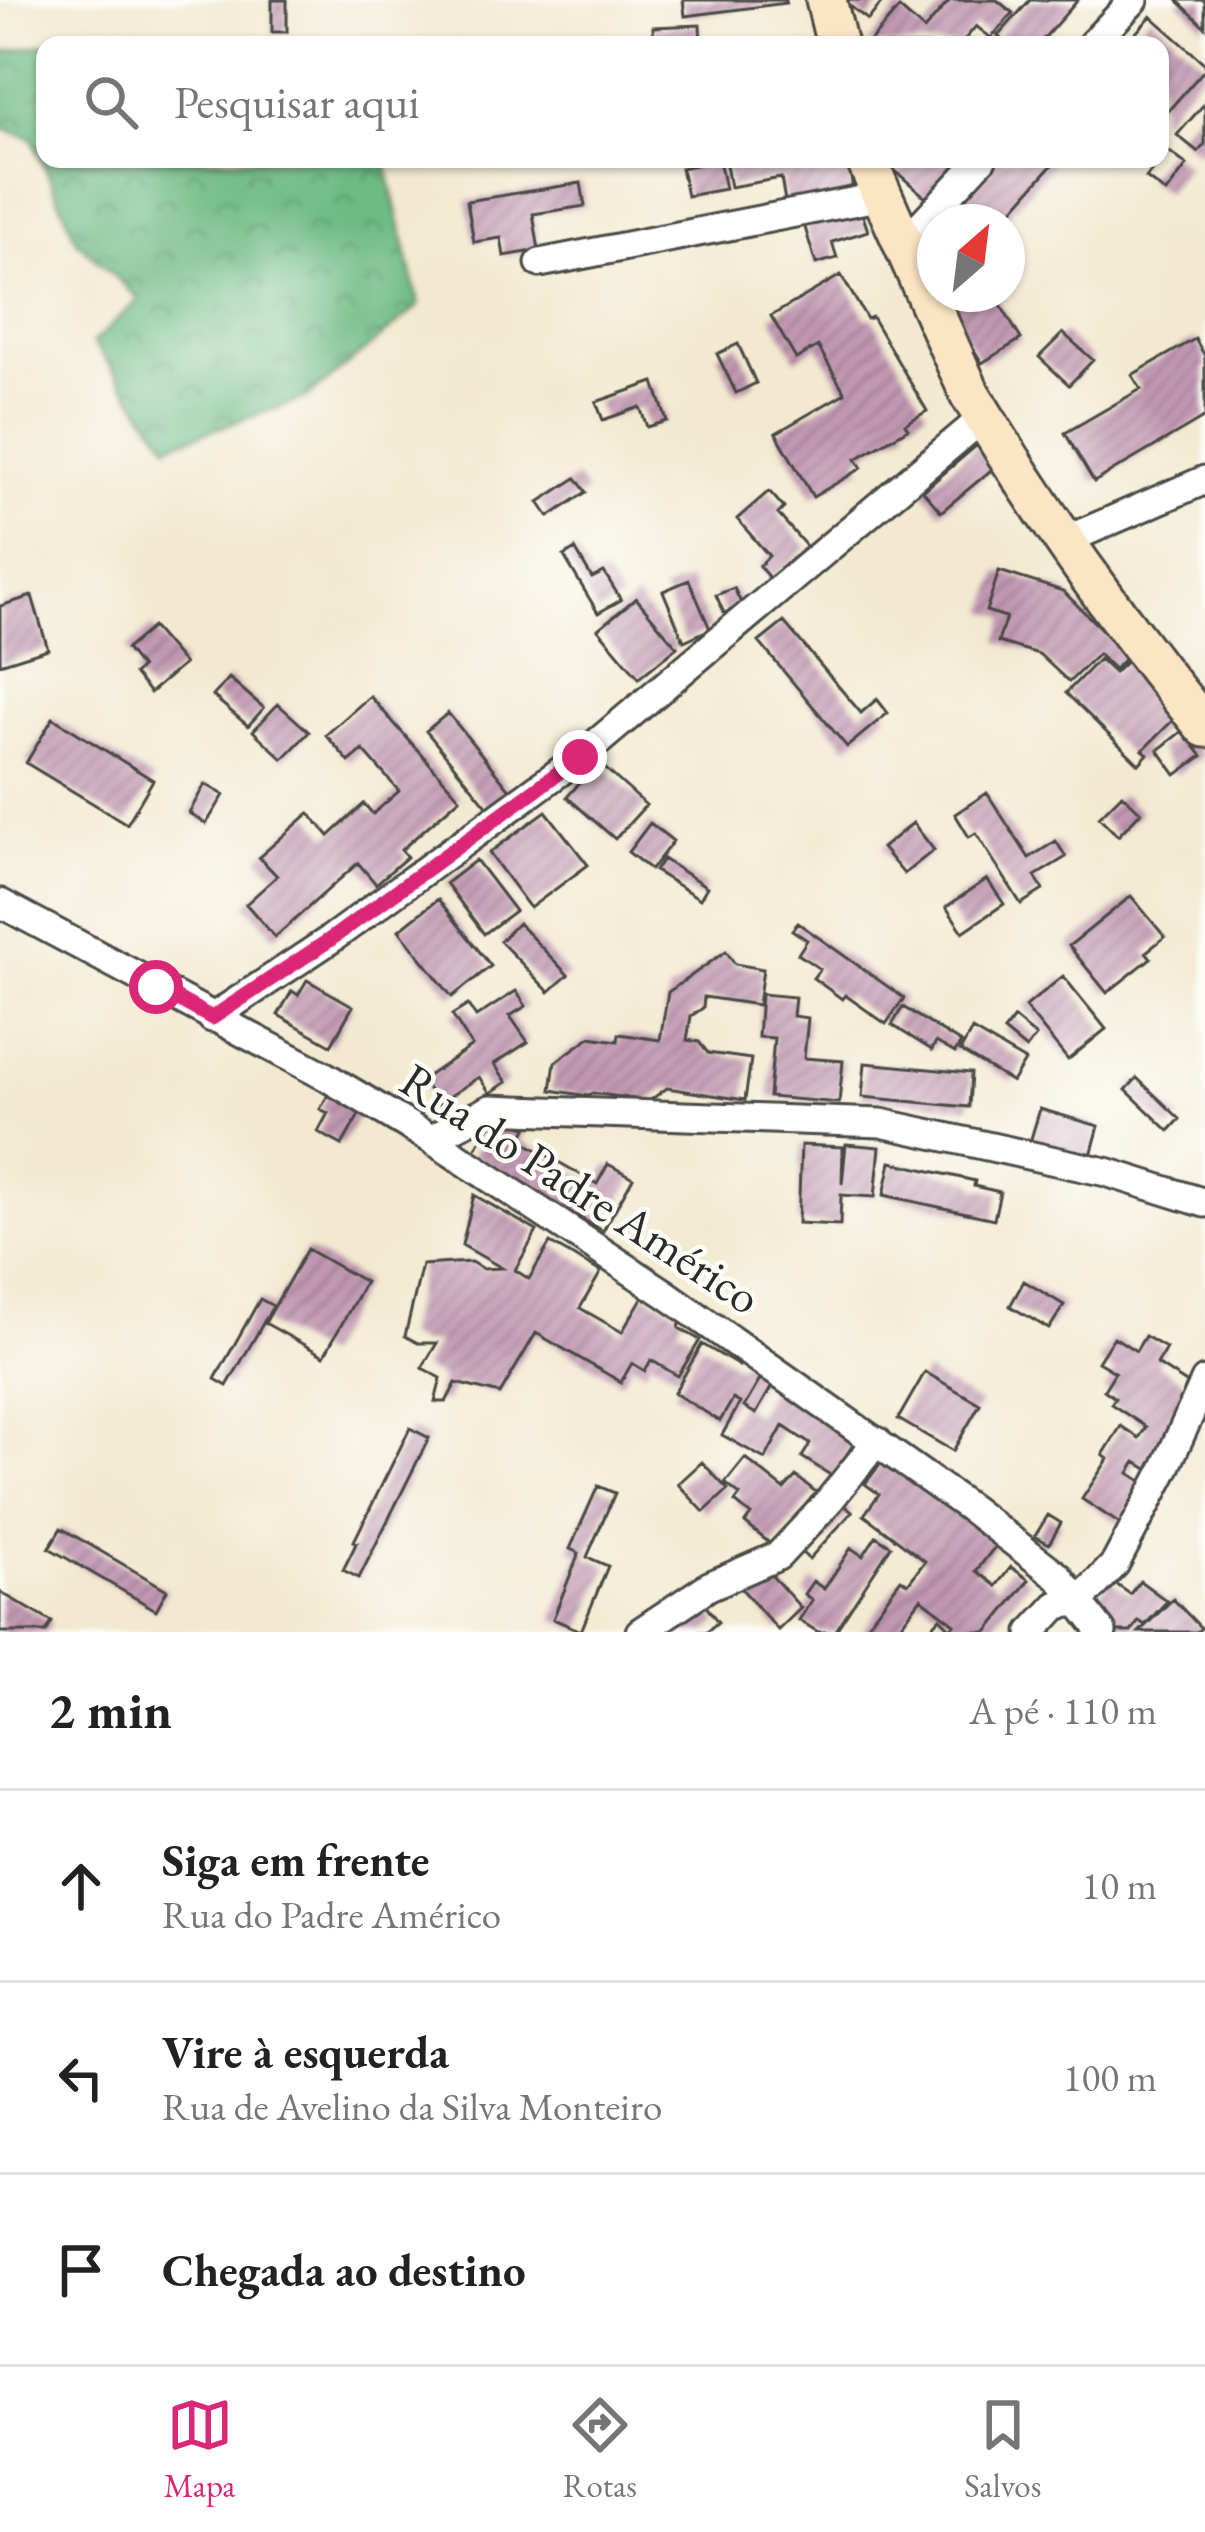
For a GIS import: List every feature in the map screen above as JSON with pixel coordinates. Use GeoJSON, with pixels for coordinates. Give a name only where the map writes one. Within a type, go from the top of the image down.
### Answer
{"type":"FeatureCollection","features":[{"type":"Feature","properties":{"kind":"main road"},"geometry":{"type":"LineString","coordinates":[[826,0],[835,36]]}},
{"type":"Feature","properties":{"kind":"main road"},"geometry":{"type":"LineString","coordinates":[[870,168],[970,394],[1064,541],[1141,650],[1205,727]]}},
{"type":"Feature","properties":{"kind":"street"},"geometry":{"type":"LineString","coordinates":[[1100,36],[1134,0]]}},
{"type":"Feature","properties":{"kind":"street"},"geometry":{"type":"LineString","coordinates":[[902,244],[974,168]]}},
{"type":"Feature","properties":{"kind":"street"},"geometry":{"type":"LineString","coordinates":[[540,263],[882,196]]}},
{"type":"Feature","properties":{"kind":"street"},"geometry":{"type":"LineString","coordinates":[[212,1018],[331,939],[580,757],[984,417]]}},
{"type":"Feature","properties":{"kind":"street"},"geometry":{"type":"LineString","coordinates":[[1064,541],[1205,480]]}},
{"type":"Feature","properties":{"kind":"street","name":"Rua do Padre Américo"},"geometry":{"type":"LineString","coordinates":[[0,903],[325,1076],[430,1139],[665,1294],[877,1441],[1058,1576],[1102,1632]]}},
{"type":"Feature","properties":{"kind":"street"},"geometry":{"type":"LineString","coordinates":[[430,1139],[490,1109],[881,1123],[1106,1172],[1205,1203]]}},
{"type":"Feature","properties":{"kind":"street"},"geometry":{"type":"LineString","coordinates":[[1032,1632],[1057,1605],[1078,1602],[1115,1564],[1205,1381]]}},
{"type":"Feature","properties":{"kind":"street"},"geometry":{"type":"LineString","coordinates":[[640,1632],[709,1586],[778,1556],[877,1441]]}},
{"type":"Feature","properties":{"kind":"green space"},"geometry":{"type":"Polygon","coordinates":[[[36,46],[36,147],[32,138],[0,128],[0,53],[36,46]]]}},
{"type":"Feature","properties":{"kind":"green space"},"geometry":{"type":"Polygon","coordinates":[[[45,168],[387,168],[419,306],[307,398],[168,445],[93,343],[139,299],[77,241],[45,168]]]}},
{"type":"Feature","properties":{"kind":"building"},"geometry":{"type":"Polygon","coordinates":[[[272,0],[287,0],[287,32],[272,32],[272,0]]]}},
{"type":"Feature","properties":{"kind":"building"},"geometry":{"type":"Polygon","coordinates":[[[683,0],[786,0],[786,3],[685,16],[683,0]]]}},
{"type":"Feature","properties":{"kind":"building"},"geometry":{"type":"Polygon","coordinates":[[[842,0],[884,0],[868,20],[842,0]]]}},
{"type":"Feature","properties":{"kind":"building"},"geometry":{"type":"Polygon","coordinates":[[[950,0],[997,0],[1013,13],[993,36],[976,26],[968,36],[875,36],[899,8],[924,30],[950,0]]]}},
{"type":"Feature","properties":{"kind":"building"},"geometry":{"type":"Polygon","coordinates":[[[1030,0],[1078,0],[1046,36],[998,36],[1030,0]]]}},
{"type":"Feature","properties":{"kind":"building"},"geometry":{"type":"Polygon","coordinates":[[[1177,0],[1205,0],[1205,27],[1177,0]]]}},
{"type":"Feature","properties":{"kind":"building"},"geometry":{"type":"Polygon","coordinates":[[[1151,16],[1205,64],[1169,110],[1169,36],[1133,36],[1151,16]]]}},
{"type":"Feature","properties":{"kind":"building"},"geometry":{"type":"Polygon","coordinates":[[[700,25],[701,36],[654,36],[653,27],[700,25]]]}},
{"type":"Feature","properties":{"kind":"building"},"geometry":{"type":"Polygon","coordinates":[[[1205,103],[1205,144],[1198,152],[1177,135],[1205,103]]]}},
{"type":"Feature","properties":{"kind":"building"},"geometry":{"type":"Polygon","coordinates":[[[1169,152],[1187,165],[1166,193],[1146,178],[1154,168],[1169,168],[1169,152]]]}},
{"type":"Feature","properties":{"kind":"building"},"geometry":{"type":"Polygon","coordinates":[[[681,168],[721,168],[725,189],[687,196],[681,168]]]}},
{"type":"Feature","properties":{"kind":"building"},"geometry":{"type":"Polygon","coordinates":[[[727,168],[850,168],[854,195],[786,207],[781,178],[730,187],[727,168]]]}},
{"type":"Feature","properties":{"kind":"building"},"geometry":{"type":"Polygon","coordinates":[[[892,168],[963,168],[932,203],[892,168]]]}},
{"type":"Feature","properties":{"kind":"building"},"geometry":{"type":"Polygon","coordinates":[[[984,168],[1049,168],[1018,204],[953,204],[984,168]]]}},
{"type":"Feature","properties":{"kind":"building"},"geometry":{"type":"Polygon","coordinates":[[[581,183],[585,206],[533,214],[539,250],[504,256],[501,238],[474,242],[467,201],[581,183]]]}},
{"type":"Feature","properties":{"kind":"building"},"geometry":{"type":"Polygon","coordinates":[[[859,204],[868,231],[832,242],[837,258],[816,264],[803,221],[859,204]]]}},
{"type":"Feature","properties":{"kind":"building"},"geometry":{"type":"Polygon","coordinates":[[[841,275],[867,319],[872,317],[927,411],[905,424],[908,429],[856,459],[862,468],[813,497],[776,433],[845,393],[818,346],[796,359],[771,316],[841,275]]]}},
{"type":"Feature","properties":{"kind":"building"},"geometry":{"type":"Polygon","coordinates":[[[951,312],[1005,312],[1021,339],[982,363],[951,312]]]}},
{"type":"Feature","properties":{"kind":"building"},"geometry":{"type":"Polygon","coordinates":[[[1063,333],[1093,360],[1069,385],[1039,357],[1063,333]]]}},
{"type":"Feature","properties":{"kind":"building"},"geometry":{"type":"Polygon","coordinates":[[[1195,339],[1205,356],[1205,417],[1094,482],[1065,433],[1141,389],[1132,375],[1195,339]]]}},
{"type":"Feature","properties":{"kind":"building"},"geometry":{"type":"Polygon","coordinates":[[[738,344],[756,383],[736,393],[717,354],[738,344]]]}},
{"type":"Feature","properties":{"kind":"building"},"geometry":{"type":"Polygon","coordinates":[[[654,382],[667,421],[647,427],[640,407],[603,420],[596,402],[654,382]]]}},
{"type":"Feature","properties":{"kind":"building"},"geometry":{"type":"Polygon","coordinates":[[[977,445],[996,466],[941,512],[923,491],[977,445]]]}},
{"type":"Feature","properties":{"kind":"building"},"geometry":{"type":"Polygon","coordinates":[[[576,478],[586,492],[549,517],[539,502],[576,478]]]}},
{"type":"Feature","properties":{"kind":"building"},"geometry":{"type":"Polygon","coordinates":[[[769,491],[784,508],[778,514],[807,547],[770,579],[759,566],[769,556],[737,519],[769,491]]]}},
{"type":"Feature","properties":{"kind":"building"},"geometry":{"type":"Polygon","coordinates":[[[575,549],[592,578],[604,572],[621,600],[598,613],[564,556],[575,549]]]}},
{"type":"Feature","properties":{"kind":"building"},"geometry":{"type":"Polygon","coordinates":[[[999,571],[1063,591],[1128,656],[1114,669],[1098,654],[1069,682],[1039,654],[998,642],[1006,617],[986,611],[999,571]]]}},
{"type":"Feature","properties":{"kind":"building"},"geometry":{"type":"Polygon","coordinates":[[[689,580],[710,629],[684,641],[663,591],[689,580]]]}},
{"type":"Feature","properties":{"kind":"building"},"geometry":{"type":"Polygon","coordinates":[[[734,588],[742,605],[724,613],[716,595],[734,588]]]}},
{"type":"Feature","properties":{"kind":"building"},"geometry":{"type":"Polygon","coordinates":[[[32,596],[48,649],[0,664],[0,606],[32,596]]]}},
{"type":"Feature","properties":{"kind":"building"},"geometry":{"type":"Polygon","coordinates":[[[636,598],[677,647],[639,678],[598,629],[636,598]]]}},
{"type":"Feature","properties":{"kind":"building"},"geometry":{"type":"Polygon","coordinates":[[[784,622],[861,713],[877,699],[888,713],[847,747],[759,642],[784,622]]]}},
{"type":"Feature","properties":{"kind":"building"},"geometry":{"type":"Polygon","coordinates":[[[152,627],[184,664],[150,693],[134,674],[141,668],[126,649],[152,627]]]}},
{"type":"Feature","properties":{"kind":"building"},"geometry":{"type":"Polygon","coordinates":[[[1130,658],[1183,710],[1143,750],[1148,754],[1139,764],[1066,693],[1099,659],[1114,673],[1130,658]]]}},
{"type":"Feature","properties":{"kind":"building"},"geometry":{"type":"Polygon","coordinates":[[[229,678],[264,708],[248,726],[213,696],[229,678]]]}},
{"type":"Feature","properties":{"kind":"building"},"geometry":{"type":"Polygon","coordinates":[[[370,696],[460,798],[401,850],[407,857],[376,884],[358,863],[275,937],[246,904],[277,876],[259,857],[309,813],[329,836],[364,804],[373,814],[399,791],[363,750],[349,762],[326,735],[370,696]]]}},
{"type":"Feature","properties":{"kind":"building"},"geometry":{"type":"Polygon","coordinates":[[[278,704],[309,732],[283,759],[253,731],[278,704]]]}},
{"type":"Feature","properties":{"kind":"building"},"geometry":{"type":"Polygon","coordinates":[[[448,713],[515,796],[493,813],[426,731],[448,713]]]}},
{"type":"Feature","properties":{"kind":"building"},"geometry":{"type":"Polygon","coordinates":[[[53,718],[153,780],[127,824],[26,763],[53,718]]]}},
{"type":"Feature","properties":{"kind":"building"},"geometry":{"type":"Polygon","coordinates":[[[1182,731],[1202,756],[1176,775],[1158,750],[1182,731]]]}},
{"type":"Feature","properties":{"kind":"building"},"geometry":{"type":"Polygon","coordinates":[[[598,762],[646,805],[615,839],[567,797],[598,762]]]}},
{"type":"Feature","properties":{"kind":"building"},"geometry":{"type":"Polygon","coordinates":[[[205,784],[224,795],[206,824],[189,813],[205,784]]]}},
{"type":"Feature","properties":{"kind":"building"},"geometry":{"type":"Polygon","coordinates":[[[987,793],[1029,858],[1056,841],[1066,857],[1035,876],[1043,890],[1021,904],[976,833],[969,837],[955,814],[987,793]]]}},
{"type":"Feature","properties":{"kind":"building"},"geometry":{"type":"Polygon","coordinates":[[[1122,794],[1141,812],[1118,836],[1099,817],[1122,794]]]}},
{"type":"Feature","properties":{"kind":"building"},"geometry":{"type":"Polygon","coordinates":[[[546,811],[588,865],[530,908],[489,853],[546,811]]]}},
{"type":"Feature","properties":{"kind":"building"},"geometry":{"type":"Polygon","coordinates":[[[650,823],[673,841],[651,870],[628,852],[650,823]]]}},
{"type":"Feature","properties":{"kind":"building"},"geometry":{"type":"Polygon","coordinates":[[[913,823],[934,850],[904,874],[882,848],[913,823]]]}},
{"type":"Feature","properties":{"kind":"building"},"geometry":{"type":"Polygon","coordinates":[[[663,859],[707,887],[700,899],[655,871],[663,859]]]}},
{"type":"Feature","properties":{"kind":"building"},"geometry":{"type":"Polygon","coordinates":[[[476,860],[515,911],[484,934],[446,883],[476,860]]]}},
{"type":"Feature","properties":{"kind":"building"},"geometry":{"type":"Polygon","coordinates":[[[987,879],[1004,904],[963,932],[946,907],[987,879]]]}},
{"type":"Feature","properties":{"kind":"building"},"geometry":{"type":"Polygon","coordinates":[[[1131,896],[1165,937],[1146,952],[1151,958],[1107,993],[1069,946],[1131,896]]]}},
{"type":"Feature","properties":{"kind":"building"},"geometry":{"type":"Polygon","coordinates":[[[438,899],[491,966],[452,997],[399,930],[438,899]]]}},
{"type":"Feature","properties":{"kind":"building"},"geometry":{"type":"Polygon","coordinates":[[[518,923],[568,975],[549,992],[500,941],[518,923]]]}},
{"type":"Feature","properties":{"kind":"building"},"geometry":{"type":"Polygon","coordinates":[[[798,923],[904,998],[886,1024],[813,978],[820,969],[798,954],[807,940],[792,930],[798,923]]]}},
{"type":"Feature","properties":{"kind":"building"},"geometry":{"type":"Polygon","coordinates":[[[726,951],[735,964],[763,969],[758,1005],[704,997],[703,1008],[691,1016],[687,1040],[699,1042],[708,1053],[751,1059],[745,1100],[667,1088],[649,1101],[551,1090],[555,1062],[590,1037],[618,1041],[619,1034],[660,1040],[668,992],[726,951]]]}},
{"type":"Feature","properties":{"kind":"building"},"geometry":{"type":"Polygon","coordinates":[[[1063,976],[1106,1029],[1068,1060],[1025,1007],[1063,976]]]}},
{"type":"Feature","properties":{"kind":"building"},"geometry":{"type":"Polygon","coordinates":[[[307,980],[353,1006],[331,1045],[278,1015],[292,991],[298,995],[307,980]]]}},
{"type":"Feature","properties":{"kind":"building"},"geometry":{"type":"Polygon","coordinates":[[[516,991],[526,1006],[510,1016],[528,1042],[494,1064],[507,1082],[490,1093],[479,1077],[438,1104],[422,1080],[472,1046],[452,1015],[468,1005],[476,1017],[516,991]]]}},
{"type":"Feature","properties":{"kind":"building"},"geometry":{"type":"Polygon","coordinates":[[[761,994],[795,997],[793,1016],[808,1018],[804,1058],[843,1061],[839,1103],[769,1097],[774,1038],[758,1037],[761,994]]]}},
{"type":"Feature","properties":{"kind":"building"},"geometry":{"type":"Polygon","coordinates":[[[903,1007],[961,1043],[955,1053],[936,1042],[932,1050],[892,1025],[903,1007]]]}},
{"type":"Feature","properties":{"kind":"building"},"geometry":{"type":"Polygon","coordinates":[[[1014,1018],[1036,1036],[1026,1049],[1004,1031],[1014,1018]]]}},
{"type":"Feature","properties":{"kind":"building"},"geometry":{"type":"Polygon","coordinates":[[[972,1030],[1025,1061],[1012,1082],[960,1051],[972,1030]]]}},
{"type":"Feature","properties":{"kind":"building"},"geometry":{"type":"Polygon","coordinates":[[[865,1063],[971,1073],[969,1107],[862,1097],[865,1063]]]}},
{"type":"Feature","properties":{"kind":"building"},"geometry":{"type":"Polygon","coordinates":[[[1137,1078],[1180,1119],[1169,1131],[1126,1090],[1137,1078]]]}},
{"type":"Feature","properties":{"kind":"building"},"geometry":{"type":"Polygon","coordinates":[[[332,1088],[364,1106],[342,1145],[318,1132],[328,1113],[320,1109],[332,1088]]]}},
{"type":"Feature","properties":{"kind":"building"},"geometry":{"type":"Polygon","coordinates":[[[1040,1109],[1099,1126],[1090,1159],[1030,1142],[1040,1109]]]}},
{"type":"Feature","properties":{"kind":"building"},"geometry":{"type":"Polygon","coordinates":[[[498,1111],[527,1128],[520,1140],[597,1184],[608,1164],[633,1178],[603,1231],[472,1155],[498,1111]]]}},
{"type":"Feature","properties":{"kind":"building"},"geometry":{"type":"Polygon","coordinates":[[[846,1144],[880,1147],[875,1197],[841,1195],[840,1225],[798,1223],[801,1145],[843,1147],[842,1184],[846,1144]]]}},
{"type":"Feature","properties":{"kind":"building"},"geometry":{"type":"Polygon","coordinates":[[[891,1162],[975,1181],[974,1186],[1000,1192],[994,1219],[884,1195],[891,1162]]]}},
{"type":"Feature","properties":{"kind":"building"},"geometry":{"type":"Polygon","coordinates":[[[474,1195],[537,1231],[515,1270],[529,1279],[550,1243],[601,1272],[580,1308],[622,1332],[645,1293],[682,1315],[679,1328],[700,1340],[678,1376],[651,1360],[645,1371],[632,1363],[621,1382],[536,1333],[500,1394],[456,1383],[446,1402],[435,1402],[441,1378],[422,1368],[437,1343],[418,1343],[405,1336],[422,1265],[471,1262],[483,1269],[502,1268],[462,1245],[474,1195]]]}},
{"type":"Feature","properties":{"kind":"building"},"geometry":{"type":"Polygon","coordinates":[[[307,1249],[365,1282],[324,1356],[265,1323],[307,1249]]]}},
{"type":"Feature","properties":{"kind":"building"},"geometry":{"type":"Polygon","coordinates":[[[1024,1281],[1064,1305],[1049,1329],[1010,1306],[1024,1281]]]}},
{"type":"Feature","properties":{"kind":"building"},"geometry":{"type":"Polygon","coordinates":[[[260,1299],[273,1306],[227,1386],[215,1379],[260,1299]]]}},
{"type":"Feature","properties":{"kind":"building"},"geometry":{"type":"Polygon","coordinates":[[[1145,1336],[1166,1348],[1157,1364],[1200,1392],[1149,1470],[1136,1462],[1129,1473],[1146,1484],[1120,1524],[1082,1499],[1108,1459],[1103,1455],[1121,1426],[1139,1438],[1146,1427],[1111,1404],[1115,1398],[1104,1390],[1115,1372],[1098,1362],[1114,1337],[1136,1351],[1145,1336]]]}},
{"type":"Feature","properties":{"kind":"building"},"geometry":{"type":"Polygon","coordinates":[[[702,1344],[739,1366],[744,1359],[765,1371],[744,1407],[756,1414],[772,1386],[859,1436],[832,1476],[802,1457],[810,1444],[783,1426],[765,1459],[722,1435],[740,1403],[733,1399],[720,1421],[674,1393],[702,1344]]]}},
{"type":"Feature","properties":{"kind":"building"},"geometry":{"type":"Polygon","coordinates":[[[925,1372],[980,1404],[953,1451],[898,1419],[925,1372]]]}},
{"type":"Feature","properties":{"kind":"building"},"geometry":{"type":"Polygon","coordinates":[[[410,1428],[429,1438],[359,1578],[343,1570],[410,1428]]]}},
{"type":"Feature","properties":{"kind":"building"},"geometry":{"type":"Polygon","coordinates":[[[745,1458],[784,1489],[796,1476],[816,1492],[773,1546],[745,1523],[751,1515],[735,1502],[740,1495],[725,1483],[745,1458]]]}},
{"type":"Feature","properties":{"kind":"building"},"geometry":{"type":"Polygon","coordinates":[[[883,1460],[997,1544],[976,1571],[996,1586],[1011,1567],[1029,1580],[987,1632],[927,1632],[940,1618],[951,1629],[955,1624],[921,1598],[896,1632],[862,1632],[901,1579],[908,1584],[925,1561],[864,1515],[879,1494],[865,1484],[883,1460]]]}},
{"type":"Feature","properties":{"kind":"building"},"geometry":{"type":"Polygon","coordinates":[[[702,1462],[728,1490],[704,1512],[678,1484],[702,1462]]]}},
{"type":"Feature","properties":{"kind":"building"},"geometry":{"type":"Polygon","coordinates":[[[598,1486],[615,1493],[587,1557],[608,1566],[581,1631],[553,1619],[579,1553],[570,1549],[598,1486]]]}},
{"type":"Feature","properties":{"kind":"building"},"geometry":{"type":"Polygon","coordinates":[[[834,1497],[852,1512],[809,1559],[792,1544],[834,1497]]]}},
{"type":"Feature","properties":{"kind":"building"},"geometry":{"type":"Polygon","coordinates":[[[1048,1515],[1061,1523],[1049,1544],[1035,1536],[1048,1515]]]}},
{"type":"Feature","properties":{"kind":"building"},"geometry":{"type":"Polygon","coordinates":[[[61,1528],[167,1590],[156,1610],[49,1548],[61,1528]]]}},
{"type":"Feature","properties":{"kind":"building"},"geometry":{"type":"Polygon","coordinates":[[[876,1536],[891,1546],[835,1632],[818,1632],[799,1620],[812,1600],[804,1594],[813,1581],[824,1589],[851,1548],[863,1556],[876,1536]]]}},
{"type":"Feature","properties":{"kind":"building"},"geometry":{"type":"Polygon","coordinates":[[[764,1567],[801,1608],[778,1630],[741,1588],[764,1567]]]}},
{"type":"Feature","properties":{"kind":"building"},"geometry":{"type":"Polygon","coordinates":[[[1110,1580],[1130,1594],[1140,1581],[1167,1601],[1145,1625],[1139,1621],[1131,1632],[1118,1632],[1089,1610],[1110,1580]]]}},
{"type":"Feature","properties":{"kind":"building"},"geometry":{"type":"Polygon","coordinates":[[[0,1592],[52,1622],[46,1632],[0,1632],[0,1592]]]}},
{"type":"Feature","properties":{"kind":"building"},"geometry":{"type":"Polygon","coordinates":[[[699,1597],[718,1622],[706,1632],[653,1632],[699,1597]]]}},
{"type":"Feature","properties":{"kind":"building"},"geometry":{"type":"Polygon","coordinates":[[[1173,1599],[1201,1628],[1197,1632],[1139,1632],[1173,1599]]]}},
{"type":"Feature","properties":{"kind":"route"},"geometry":{"type":"LineString","coordinates":[[156,987],[212,1018],[331,939],[580,757]]}}]}
